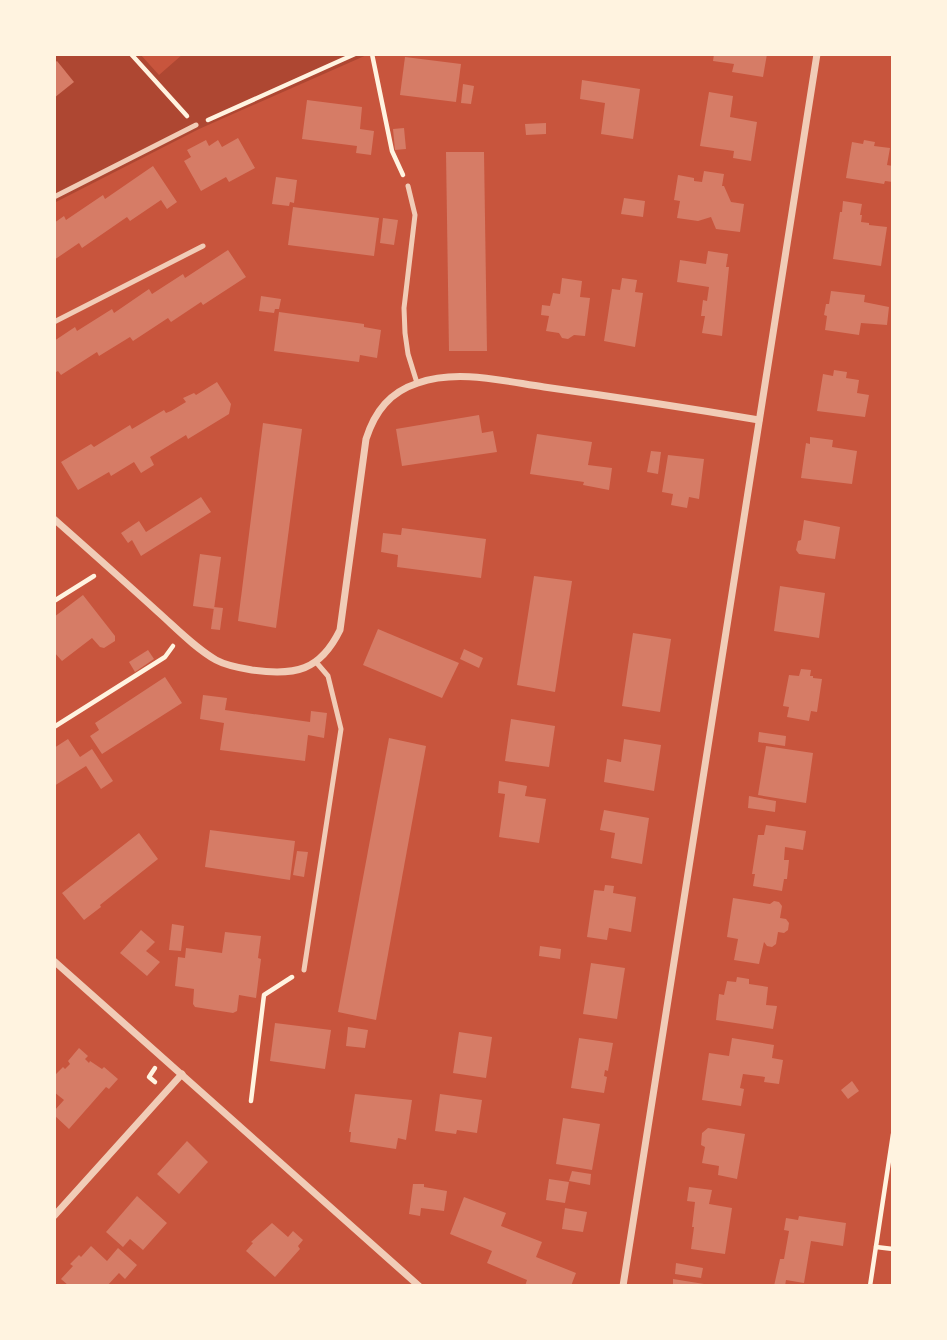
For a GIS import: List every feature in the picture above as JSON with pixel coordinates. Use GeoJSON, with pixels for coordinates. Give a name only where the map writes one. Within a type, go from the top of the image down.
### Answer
{"type":"FeatureCollection","features":[{"type":"Feature","properties":{"kind":"street"},"geometry":{"type":"LineString","coordinates":[[623,1286],[817,54]]}},
{"type":"Feature","properties":{"kind":"street"},"geometry":{"type":"LineString","coordinates":[[54,519],[183,635],[218,662],[283,673],[316,662],[332,646],[340,629],[366,439],[377,412],[392,396],[417,383],[440,378],[467,377],[759,419]]}},
{"type":"Feature","properties":{"kind":"street"},"geometry":{"type":"LineString","coordinates":[[54,961],[419,1286]]}},
{"type":"Feature","properties":{"kind":"street"},"geometry":{"type":"LineString","coordinates":[[54,1216],[182,1074]]}},
{"type":"Feature","properties":{"kind":"lane"},"geometry":{"type":"LineString","coordinates":[[54,197],[196,125]]}},
{"type":"Feature","properties":{"kind":"lane"},"geometry":{"type":"LineString","coordinates":[[408,186],[415,215],[404,308],[405,332],[408,354],[417,383]]}},
{"type":"Feature","properties":{"kind":"lane"},"geometry":{"type":"LineString","coordinates":[[54,323],[203,246]]}},
{"type":"Feature","properties":{"kind":"lane"},"geometry":{"type":"LineString","coordinates":[[304,970],[341,729],[328,676],[316,662]]}},
{"type":"Feature","properties":{"kind":"path"},"geometry":{"type":"LineString","coordinates":[[131,54],[196,125],[355,54]]}},
{"type":"Feature","properties":{"kind":"path"},"geometry":{"type":"LineString","coordinates":[[372,54],[393,151],[408,186]]}},
{"type":"Feature","properties":{"kind":"path"},"geometry":{"type":"LineString","coordinates":[[54,601],[95,576]]}},
{"type":"Feature","properties":{"kind":"path"},"geometry":{"type":"LineString","coordinates":[[54,727],[165,657],[174,645]]}},
{"type":"Feature","properties":{"kind":"path"},"geometry":{"type":"LineString","coordinates":[[251,1101],[264,995],[304,970]]}},
{"type":"Feature","properties":{"kind":"path"},"geometry":{"type":"LineString","coordinates":[[870,1286],[893,1134]]}},
{"type":"Feature","properties":{"kind":"path"},"geometry":{"type":"LineString","coordinates":[[876,1247],[893,1249]]}},
{"type":"Feature","properties":{"kind":"shaded area"},"geometry":{"type":"Polygon","coordinates":[[[54,54],[140,54],[159,75],[183,54],[369,54],[199,129],[54,203],[54,54]]]}},
{"type":"Feature","properties":{"kind":"building"},"geometry":{"type":"Polygon","coordinates":[[[714,54],[767,54],[763,77],[732,72],[734,64],[713,61],[714,54]]]}},
{"type":"Feature","properties":{"kind":"building"},"geometry":{"type":"Polygon","coordinates":[[[405,57],[461,64],[456,102],[400,95],[405,57]]]}},
{"type":"Feature","properties":{"kind":"building"},"geometry":{"type":"Polygon","coordinates":[[[57,61],[74,82],[54,98],[54,63],[57,61]]]}},
{"type":"Feature","properties":{"kind":"building"},"geometry":{"type":"Polygon","coordinates":[[[582,80],[640,89],[633,139],[601,134],[605,103],[580,99],[582,80]]]}},
{"type":"Feature","properties":{"kind":"building"},"geometry":{"type":"Polygon","coordinates":[[[463,84],[474,86],[471,104],[461,103],[463,84]]]}},
{"type":"Feature","properties":{"kind":"building"},"geometry":{"type":"Polygon","coordinates":[[[709,92],[733,96],[730,117],[757,122],[751,161],[733,158],[734,151],[700,146],[709,92]]]}},
{"type":"Feature","properties":{"kind":"building"},"geometry":{"type":"Polygon","coordinates":[[[307,100],[362,107],[360,129],[374,131],[371,155],[356,153],[357,146],[302,139],[307,100]]]}},
{"type":"Feature","properties":{"kind":"building"},"geometry":{"type":"Polygon","coordinates":[[[546,123],[546,134],[526,135],[525,124],[546,123]]]}},
{"type":"Feature","properties":{"kind":"building"},"geometry":{"type":"Polygon","coordinates":[[[404,128],[406,149],[395,150],[393,129],[404,128]]]}},
{"type":"Feature","properties":{"kind":"building"},"geometry":{"type":"Polygon","coordinates":[[[238,138],[255,168],[229,182],[226,177],[201,191],[184,161],[191,157],[187,150],[206,140],[209,146],[218,140],[222,147],[238,138]]]}},
{"type":"Feature","properties":{"kind":"building"},"geometry":{"type":"Polygon","coordinates":[[[864,140],[875,142],[874,146],[890,148],[887,165],[893,166],[893,182],[885,181],[884,184],[846,178],[852,142],[863,144],[864,140]]]}},
{"type":"Feature","properties":{"kind":"building"},"geometry":{"type":"Polygon","coordinates":[[[446,152],[484,152],[487,351],[449,351],[446,152]]]}},
{"type":"Feature","properties":{"kind":"building"},"geometry":{"type":"Polygon","coordinates":[[[153,166],[177,202],[167,209],[161,200],[130,221],[127,217],[82,248],[79,243],[54,260],[54,223],[64,216],[66,220],[103,195],[105,199],[153,166]]]}},
{"type":"Feature","properties":{"kind":"building"},"geometry":{"type":"Polygon","coordinates":[[[704,171],[724,174],[722,186],[731,202],[744,204],[740,232],[716,229],[711,217],[698,221],[677,218],[680,201],[674,200],[678,175],[702,182],[704,171]]]}},
{"type":"Feature","properties":{"kind":"building"},"geometry":{"type":"Polygon","coordinates":[[[276,177],[297,180],[294,203],[290,202],[289,206],[272,204],[276,177]]]}},
{"type":"Feature","properties":{"kind":"building"},"geometry":{"type":"Polygon","coordinates":[[[624,198],[645,201],[643,217],[621,214],[624,198]]]}},
{"type":"Feature","properties":{"kind":"building"},"geometry":{"type":"Polygon","coordinates":[[[843,201],[862,204],[861,222],[887,227],[881,266],[833,259],[843,201]]]}},
{"type":"Feature","properties":{"kind":"building"},"geometry":{"type":"Polygon","coordinates":[[[293,207],[379,218],[374,256],[288,245],[293,207]]]}},
{"type":"Feature","properties":{"kind":"building"},"geometry":{"type":"Polygon","coordinates":[[[383,218],[398,220],[394,245],[380,243],[383,218]]]}},
{"type":"Feature","properties":{"kind":"building"},"geometry":{"type":"Polygon","coordinates":[[[228,250],[246,277],[203,305],[201,302],[171,322],[168,318],[133,341],[130,337],[99,356],[97,352],[61,375],[58,371],[54,373],[54,341],[75,327],[77,331],[112,309],[114,313],[149,289],[152,294],[183,274],[185,278],[228,250]]]}},
{"type":"Feature","properties":{"kind":"building"},"geometry":{"type":"Polygon","coordinates":[[[708,251],[728,254],[722,336],[702,333],[705,316],[701,316],[703,300],[707,301],[709,287],[677,282],[680,260],[706,264],[708,251]]]}},
{"type":"Feature","properties":{"kind":"building"},"geometry":{"type":"Polygon","coordinates":[[[562,278],[582,281],[580,297],[590,298],[585,336],[574,335],[568,339],[562,338],[559,333],[546,331],[549,316],[541,315],[542,305],[550,306],[553,293],[560,294],[562,278]]]}},
{"type":"Feature","properties":{"kind":"building"},"geometry":{"type":"Polygon","coordinates":[[[622,278],[637,280],[635,292],[643,293],[635,347],[604,341],[612,289],[620,290],[622,278]]]}},
{"type":"Feature","properties":{"kind":"building"},"geometry":{"type":"Polygon","coordinates":[[[831,291],[865,295],[864,302],[889,307],[887,325],[861,323],[859,335],[825,330],[827,316],[824,315],[831,291]]]}},
{"type":"Feature","properties":{"kind":"building"},"geometry":{"type":"Polygon","coordinates":[[[261,296],[281,299],[279,309],[275,309],[274,313],[259,311],[261,296]]]}},
{"type":"Feature","properties":{"kind":"building"},"geometry":{"type":"Polygon","coordinates":[[[279,312],[364,324],[364,327],[381,330],[377,358],[360,355],[359,362],[274,351],[279,312]]]}},
{"type":"Feature","properties":{"kind":"building"},"geometry":{"type":"Polygon","coordinates":[[[834,370],[847,372],[846,378],[859,380],[857,393],[869,395],[865,417],[817,411],[823,374],[833,376],[834,370]]]}},
{"type":"Feature","properties":{"kind":"building"},"geometry":{"type":"Polygon","coordinates":[[[217,382],[231,404],[229,414],[188,439],[186,435],[150,457],[154,465],[141,473],[134,462],[111,476],[109,472],[78,490],[61,462],[91,444],[94,447],[130,425],[132,429],[164,410],[166,413],[171,411],[186,402],[183,398],[194,393],[196,395],[217,382]]]}},
{"type":"Feature","properties":{"kind":"building"},"geometry":{"type":"Polygon","coordinates":[[[479,415],[482,433],[493,431],[497,452],[402,466],[396,429],[479,415]]]}},
{"type":"Feature","properties":{"kind":"building"},"geometry":{"type":"Polygon","coordinates":[[[263,423],[302,429],[276,628],[238,621],[263,423]]]}},
{"type":"Feature","properties":{"kind":"building"},"geometry":{"type":"Polygon","coordinates":[[[537,434],[592,442],[588,465],[612,468],[609,490],[583,485],[584,482],[530,474],[537,434]]]}},
{"type":"Feature","properties":{"kind":"building"},"geometry":{"type":"Polygon","coordinates":[[[810,437],[833,440],[832,447],[857,451],[852,484],[801,478],[806,443],[810,444],[810,437]]]}},
{"type":"Feature","properties":{"kind":"building"},"geometry":{"type":"Polygon","coordinates":[[[651,451],[661,452],[658,474],[647,472],[651,451]]]}},
{"type":"Feature","properties":{"kind":"building"},"geometry":{"type":"Polygon","coordinates":[[[668,455],[704,459],[699,499],[689,497],[687,508],[671,505],[673,494],[662,492],[668,455]]]}},
{"type":"Feature","properties":{"kind":"building"},"geometry":{"type":"Polygon","coordinates":[[[201,497],[211,512],[141,556],[132,540],[128,543],[121,533],[139,521],[146,532],[201,497]]]}},
{"type":"Feature","properties":{"kind":"building"},"geometry":{"type":"Polygon","coordinates":[[[804,520],[840,527],[835,559],[799,554],[796,550],[798,541],[801,540],[804,520]]]}},
{"type":"Feature","properties":{"kind":"building"},"geometry":{"type":"Polygon","coordinates":[[[402,528],[486,539],[481,578],[397,567],[398,555],[381,552],[383,533],[401,535],[402,528]]]}},
{"type":"Feature","properties":{"kind":"building"},"geometry":{"type":"Polygon","coordinates":[[[200,554],[221,557],[214,609],[193,606],[200,554]]]}},
{"type":"Feature","properties":{"kind":"building"},"geometry":{"type":"Polygon","coordinates":[[[534,576],[572,581],[555,692],[517,685],[534,576]]]}},
{"type":"Feature","properties":{"kind":"building"},"geometry":{"type":"Polygon","coordinates":[[[780,586],[825,593],[819,638],[774,631],[780,586]]]}},
{"type":"Feature","properties":{"kind":"building"},"geometry":{"type":"Polygon","coordinates":[[[83,595],[115,636],[115,641],[104,648],[92,638],[62,661],[54,652],[54,617],[83,595]]]}},
{"type":"Feature","properties":{"kind":"building"},"geometry":{"type":"Polygon","coordinates":[[[214,607],[223,608],[220,630],[211,629],[214,607]]]}},
{"type":"Feature","properties":{"kind":"building"},"geometry":{"type":"Polygon","coordinates":[[[378,629],[459,663],[442,698],[363,665],[378,629]]]}},
{"type":"Feature","properties":{"kind":"building"},"geometry":{"type":"Polygon","coordinates":[[[633,633],[671,639],[660,712],[622,706],[633,633]]]}},
{"type":"Feature","properties":{"kind":"building"},"geometry":{"type":"Polygon","coordinates":[[[464,649],[483,658],[479,668],[460,659],[464,649]]]}},
{"type":"Feature","properties":{"kind":"building"},"geometry":{"type":"Polygon","coordinates":[[[148,650],[154,659],[135,672],[129,662],[148,650]]]}},
{"type":"Feature","properties":{"kind":"building"},"geometry":{"type":"Polygon","coordinates":[[[801,669],[811,670],[810,676],[822,679],[817,712],[811,711],[809,721],[787,717],[789,707],[783,706],[789,675],[799,676],[801,669]]]}},
{"type":"Feature","properties":{"kind":"building"},"geometry":{"type":"Polygon","coordinates":[[[165,677],[182,703],[102,754],[90,736],[99,730],[95,723],[165,677]]]}},
{"type":"Feature","properties":{"kind":"building"},"geometry":{"type":"Polygon","coordinates":[[[203,695],[227,698],[225,710],[310,722],[311,711],[327,713],[324,738],[308,735],[305,761],[220,750],[224,723],[200,719],[203,695]]]}},
{"type":"Feature","properties":{"kind":"building"},"geometry":{"type":"Polygon","coordinates":[[[511,719],[555,726],[549,767],[505,761],[511,719]]]}},
{"type":"Feature","properties":{"kind":"building"},"geometry":{"type":"Polygon","coordinates":[[[759,732],[786,736],[785,746],[758,742],[759,732]]]}},
{"type":"Feature","properties":{"kind":"building"},"geometry":{"type":"Polygon","coordinates":[[[389,738],[426,746],[376,1020],[338,1012],[389,738]]]}},
{"type":"Feature","properties":{"kind":"building"},"geometry":{"type":"Polygon","coordinates":[[[68,739],[80,757],[92,749],[113,781],[101,789],[86,766],[54,786],[54,748],[68,739]]]}},
{"type":"Feature","properties":{"kind":"building"},"geometry":{"type":"Polygon","coordinates":[[[624,739],[661,745],[654,791],[604,782],[607,759],[621,762],[624,739]]]}},
{"type":"Feature","properties":{"kind":"building"},"geometry":{"type":"Polygon","coordinates":[[[766,746],[813,753],[806,803],[758,795],[766,746]]]}},
{"type":"Feature","properties":{"kind":"building"},"geometry":{"type":"Polygon","coordinates":[[[499,781],[527,786],[525,796],[546,799],[539,843],[499,837],[505,794],[498,793],[499,781]]]}},
{"type":"Feature","properties":{"kind":"building"},"geometry":{"type":"Polygon","coordinates":[[[749,796],[776,801],[775,812],[748,808],[749,796]]]}},
{"type":"Feature","properties":{"kind":"building"},"geometry":{"type":"Polygon","coordinates":[[[604,810],[649,818],[642,864],[611,858],[615,833],[600,830],[604,810]]]}},
{"type":"Feature","properties":{"kind":"building"},"geometry":{"type":"Polygon","coordinates":[[[766,825],[806,831],[803,850],[785,847],[784,860],[789,860],[787,879],[784,879],[782,891],[753,886],[755,874],[752,874],[758,835],[764,835],[766,825]]]}},
{"type":"Feature","properties":{"kind":"building"},"geometry":{"type":"Polygon","coordinates":[[[210,830],[295,841],[290,880],[205,867],[210,830]]]}},
{"type":"Feature","properties":{"kind":"building"},"geometry":{"type":"Polygon","coordinates":[[[139,833],[158,859],[84,920],[62,893],[139,833]]]}},
{"type":"Feature","properties":{"kind":"building"},"geometry":{"type":"Polygon","coordinates":[[[297,851],[308,852],[304,877],[293,875],[297,851]]]}},
{"type":"Feature","properties":{"kind":"building"},"geometry":{"type":"Polygon","coordinates":[[[605,885],[614,886],[613,893],[636,897],[631,932],[609,928],[607,940],[587,937],[594,890],[604,891],[605,885]]]}},
{"type":"Feature","properties":{"kind":"building"},"geometry":{"type":"Polygon","coordinates":[[[733,898],[770,904],[779,902],[782,906],[780,918],[789,923],[788,930],[784,933],[778,932],[776,944],[772,947],[764,942],[759,964],[734,960],[738,939],[727,937],[733,898]]]}},
{"type":"Feature","properties":{"kind":"building"},"geometry":{"type":"Polygon","coordinates":[[[172,924],[184,926],[181,951],[169,950],[172,924]]]}},
{"type":"Feature","properties":{"kind":"building"},"geometry":{"type":"Polygon","coordinates":[[[141,930],[155,942],[146,951],[160,962],[147,976],[120,953],[141,930]]]}},
{"type":"Feature","properties":{"kind":"building"},"geometry":{"type":"Polygon","coordinates":[[[225,932],[261,936],[256,998],[239,995],[237,1011],[233,1013],[195,1007],[194,989],[175,986],[178,957],[185,958],[186,948],[222,953],[225,932]]]}},
{"type":"Feature","properties":{"kind":"building"},"geometry":{"type":"Polygon","coordinates":[[[540,946],[561,949],[560,959],[539,956],[540,946]]]}},
{"type":"Feature","properties":{"kind":"building"},"geometry":{"type":"Polygon","coordinates":[[[591,963],[625,968],[617,1019],[583,1014],[591,963]]]}},
{"type":"Feature","properties":{"kind":"building"},"geometry":{"type":"Polygon","coordinates":[[[737,977],[749,979],[749,984],[768,987],[766,1005],[777,1006],[773,1029],[716,1020],[719,994],[724,995],[727,981],[736,982],[737,977]]]}},
{"type":"Feature","properties":{"kind":"building"},"geometry":{"type":"Polygon","coordinates":[[[275,1023],[331,1030],[325,1069],[270,1061],[275,1023]]]}},
{"type":"Feature","properties":{"kind":"building"},"geometry":{"type":"Polygon","coordinates":[[[348,1027],[368,1030],[365,1048],[346,1046],[348,1027]]]}},
{"type":"Feature","properties":{"kind":"building"},"geometry":{"type":"Polygon","coordinates":[[[459,1032],[492,1037],[486,1078],[453,1073],[459,1032]]]}},
{"type":"Feature","properties":{"kind":"building"},"geometry":{"type":"Polygon","coordinates":[[[579,1038],[613,1043],[608,1071],[605,1070],[604,1076],[607,1077],[604,1093],[571,1088],[579,1038]]]}},
{"type":"Feature","properties":{"kind":"building"},"geometry":{"type":"Polygon","coordinates":[[[732,1038],[774,1045],[772,1058],[783,1060],[779,1084],[764,1082],[765,1077],[743,1074],[740,1088],[744,1089],[741,1106],[702,1100],[709,1053],[729,1056],[732,1038]]]}},
{"type":"Feature","properties":{"kind":"building"},"geometry":{"type":"Polygon","coordinates":[[[79,1048],[88,1056],[85,1059],[89,1063],[90,1061],[102,1069],[104,1067],[118,1079],[109,1089],[106,1087],[69,1129],[54,1115],[54,1111],[64,1100],[54,1092],[54,1076],[70,1064],[68,1061],[79,1048]]]}},
{"type":"Feature","properties":{"kind":"building"},"geometry":{"type":"Polygon","coordinates":[[[852,1081],[859,1091],[848,1099],[841,1090],[852,1081]]]}},
{"type":"Feature","properties":{"kind":"building"},"geometry":{"type":"Polygon","coordinates":[[[355,1094],[412,1100],[406,1140],[398,1138],[396,1149],[350,1142],[355,1094]]]}},
{"type":"Feature","properties":{"kind":"building"},"geometry":{"type":"Polygon","coordinates":[[[440,1094],[482,1100],[477,1133],[435,1131],[440,1094]]]}},
{"type":"Feature","properties":{"kind":"building"},"geometry":{"type":"Polygon","coordinates":[[[563,1118],[600,1124],[592,1170],[556,1164],[563,1118]]]}},
{"type":"Feature","properties":{"kind":"building"},"geometry":{"type":"Polygon","coordinates":[[[708,1128],[745,1134],[737,1179],[718,1175],[719,1166],[702,1163],[705,1147],[701,1145],[702,1133],[708,1128]]]}},
{"type":"Feature","properties":{"kind":"building"},"geometry":{"type":"Polygon","coordinates":[[[187,1141],[208,1162],[179,1194],[157,1174],[187,1141]]]}},
{"type":"Feature","properties":{"kind":"building"},"geometry":{"type":"Polygon","coordinates":[[[572,1171],[591,1174],[590,1185],[569,1181],[572,1171]]]}},
{"type":"Feature","properties":{"kind":"building"},"geometry":{"type":"Polygon","coordinates":[[[549,1179],[569,1182],[565,1203],[546,1200],[549,1179]]]}},
{"type":"Feature","properties":{"kind":"building"},"geometry":{"type":"Polygon","coordinates":[[[413,1184],[424,1184],[424,1187],[447,1191],[444,1211],[421,1208],[420,1216],[409,1214],[413,1184]]]}},
{"type":"Feature","properties":{"kind":"building"},"geometry":{"type":"Polygon","coordinates":[[[689,1187],[712,1190],[709,1204],[732,1208],[725,1254],[691,1249],[695,1202],[687,1201],[689,1187]]]}},
{"type":"Feature","properties":{"kind":"building"},"geometry":{"type":"Polygon","coordinates":[[[137,1196],[167,1223],[143,1250],[130,1239],[123,1247],[106,1232],[137,1196]]]}},
{"type":"Feature","properties":{"kind":"building"},"geometry":{"type":"Polygon","coordinates":[[[464,1197],[506,1213],[501,1226],[542,1242],[536,1257],[576,1273],[571,1286],[525,1286],[527,1280],[487,1263],[492,1251],[450,1234],[464,1197]]]}},
{"type":"Feature","properties":{"kind":"building"},"geometry":{"type":"Polygon","coordinates":[[[565,1208],[587,1212],[583,1232],[562,1229],[565,1208]]]}},
{"type":"Feature","properties":{"kind":"building"},"geometry":{"type":"Polygon","coordinates":[[[799,1216],[846,1223],[843,1246],[811,1241],[804,1283],[786,1280],[785,1286],[774,1286],[780,1259],[784,1259],[789,1231],[784,1230],[786,1218],[798,1220],[799,1216]]]}},
{"type":"Feature","properties":{"kind":"building"},"geometry":{"type":"Polygon","coordinates":[[[272,1223],[288,1237],[293,1231],[303,1240],[298,1246],[300,1249],[275,1277],[246,1251],[253,1243],[251,1242],[272,1223]]]}},
{"type":"Feature","properties":{"kind":"building"},"geometry":{"type":"Polygon","coordinates":[[[91,1246],[107,1261],[118,1248],[137,1265],[125,1279],[119,1273],[107,1286],[69,1286],[61,1279],[73,1266],[70,1264],[91,1246]]]}},
{"type":"Feature","properties":{"kind":"building"},"geometry":{"type":"Polygon","coordinates":[[[676,1263],[703,1268],[701,1278],[675,1274],[676,1263]]]}},
{"type":"Feature","properties":{"kind":"building"},"geometry":{"type":"Polygon","coordinates":[[[673,1279],[704,1284],[704,1286],[673,1286],[673,1279]]]}}]}
